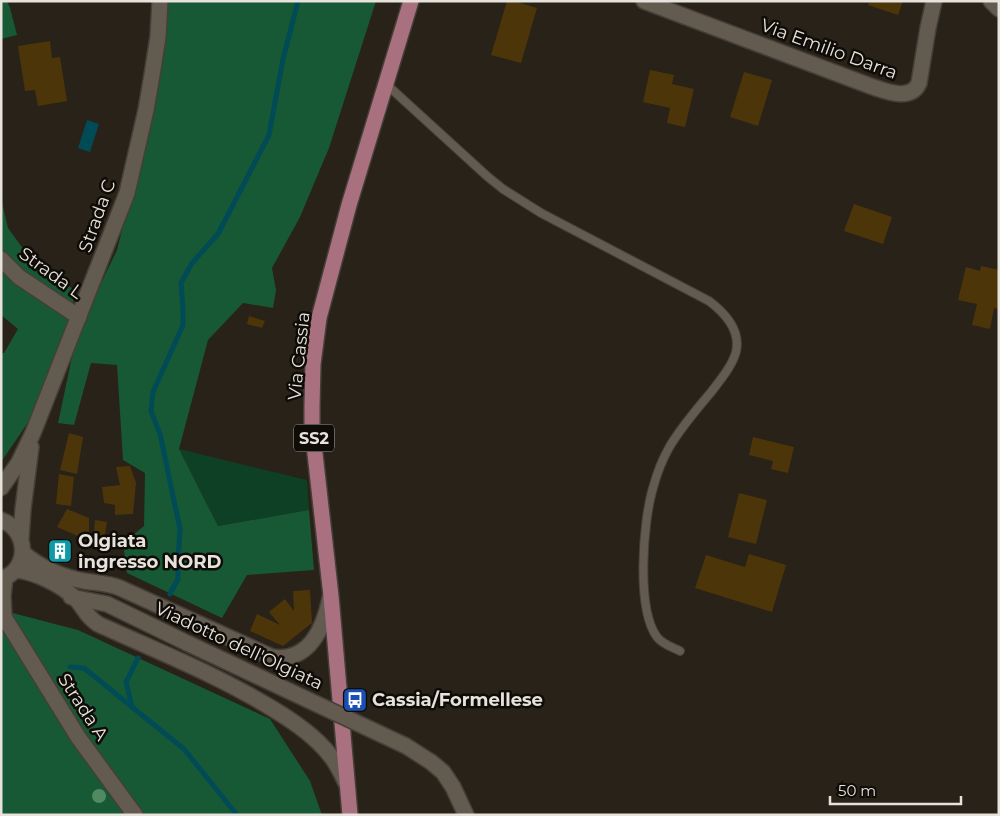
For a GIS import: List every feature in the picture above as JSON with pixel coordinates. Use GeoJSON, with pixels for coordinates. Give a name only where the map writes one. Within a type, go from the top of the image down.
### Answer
{"type":"FeatureCollection","features":[{"type":"Feature","properties":{"kind":"main road","name":"Via Cassia"},"geometry":{"type":"LineString","coordinates":[[350,815],[312,427],[313,364],[319,318],[349,205],[411,1]]}},
{"type":"Feature","properties":{"kind":"street","name":"Strada C"},"geometry":{"type":"LineString","coordinates":[[1,488],[19,462],[33,434],[127,193],[152,75],[158,37],[160,1]]}},
{"type":"Feature","properties":{"kind":"street","name":"Via Emilio Darra"},"geometry":{"type":"LineString","coordinates":[[644,1],[873,87],[900,94],[915,90],[920,83],[934,1]]}},
{"type":"Feature","properties":{"kind":"street"},"geometry":{"type":"LineString","coordinates":[[991,1],[999,9]]}},
{"type":"Feature","properties":{"kind":"street","name":"Strada L"},"geometry":{"type":"LineString","coordinates":[[1,259],[19,277],[79,317]]}},
{"type":"Feature","properties":{"kind":"street","name":"Strada C"},"geometry":{"type":"LineString","coordinates":[[22,554],[21,538],[25,491],[33,434]]}},
{"type":"Feature","properties":{"kind":"street"},"geometry":{"type":"LineString","coordinates":[[1,520],[15,529],[21,538]]}},
{"type":"Feature","properties":{"kind":"street"},"geometry":{"type":"LineString","coordinates":[[22,554],[37,555],[66,567],[84,581],[107,604]]}},
{"type":"Feature","properties":{"kind":"street","name":"Strada A"},"geometry":{"type":"LineString","coordinates":[[22,554],[20,562],[7,576],[2,614],[78,737],[136,815]]}},
{"type":"Feature","properties":{"kind":"street"},"geometry":{"type":"LineString","coordinates":[[7,576],[30,572],[56,584],[76,598],[92,621],[222,680],[282,714],[308,733],[329,753],[341,771],[347,787]]}},
{"type":"Feature","properties":{"kind":"street"},"geometry":{"type":"LineString","coordinates":[[84,581],[108,584],[120,588],[272,657],[280,658],[299,653],[312,641],[324,620],[330,596]]}},
{"type":"Feature","properties":{"kind":"street"},"geometry":{"type":"LineString","coordinates":[[76,598],[107,604]]}},
{"type":"Feature","properties":{"kind":"street","name":"Viadotto dell'Olgiata"},"geometry":{"type":"LineString","coordinates":[[107,604],[406,746],[443,772],[466,815]]}},
{"type":"Feature","properties":{"kind":"lane"},"geometry":{"type":"LineString","coordinates":[[386,84],[503,189],[542,213],[709,301],[724,314],[734,330],[736,351],[731,363],[678,433],[669,448],[653,488],[648,512],[643,587],[649,620],[660,640],[680,651]]}},
{"type":"Feature","properties":{"kind":"green space"},"geometry":{"type":"Polygon","coordinates":[[[1,1],[7,1],[17,35],[1,39],[1,1]]]}},
{"type":"Feature","properties":{"kind":"green space"},"geometry":{"type":"Polygon","coordinates":[[[164,1],[376,1],[329,148],[300,217],[272,268],[276,290],[273,308],[243,303],[208,340],[179,449],[218,526],[309,510],[314,570],[247,575],[222,618],[127,573],[123,543],[144,526],[145,473],[123,460],[117,365],[91,363],[74,425],[58,423],[77,333],[117,250],[151,114],[164,1]]]}},
{"type":"Feature","properties":{"kind":"green space"},"geometry":{"type":"Polygon","coordinates":[[[1,198],[8,228],[40,272],[76,290],[67,331],[29,421],[1,462],[1,353],[4,353],[18,329],[1,315],[1,198]]]}},
{"type":"Feature","properties":{"kind":"green space"},"geometry":{"type":"Polygon","coordinates":[[[179,449],[307,480],[309,510],[218,526],[179,449]]]}},
{"type":"Feature","properties":{"kind":"green space"},"geometry":{"type":"Polygon","coordinates":[[[1,610],[78,630],[270,719],[310,781],[322,815],[1,815],[1,610]]]}},
{"type":"Feature","properties":{"kind":"water"},"geometry":{"type":"Polygon","coordinates":[[[87,120],[99,124],[90,152],[78,148],[87,120]]]}},
{"type":"Feature","properties":{"kind":"building"},"geometry":{"type":"Polygon","coordinates":[[[507,1],[514,1],[537,8],[521,63],[491,55],[507,1]]]}},
{"type":"Feature","properties":{"kind":"building"},"geometry":{"type":"Polygon","coordinates":[[[870,1],[903,1],[898,15],[868,5],[870,1]]]}},
{"type":"Feature","properties":{"kind":"building"},"geometry":{"type":"Polygon","coordinates":[[[50,41],[52,58],[60,57],[67,101],[38,106],[35,90],[25,91],[18,46],[50,41]]]}},
{"type":"Feature","properties":{"kind":"building"},"geometry":{"type":"Polygon","coordinates":[[[650,70],[674,75],[672,84],[694,89],[685,127],[667,123],[670,108],[643,102],[650,70]]]}},
{"type":"Feature","properties":{"kind":"building"},"geometry":{"type":"Polygon","coordinates":[[[744,72],[772,80],[758,126],[730,117],[744,72]]]}},
{"type":"Feature","properties":{"kind":"building"},"geometry":{"type":"Polygon","coordinates":[[[854,204],[892,217],[883,244],[844,231],[854,204]]]}},
{"type":"Feature","properties":{"kind":"building"},"geometry":{"type":"Polygon","coordinates":[[[981,266],[999,270],[999,309],[994,308],[990,329],[972,325],[977,304],[958,300],[966,267],[980,271],[981,266]]]}},
{"type":"Feature","properties":{"kind":"building"},"geometry":{"type":"Polygon","coordinates":[[[249,316],[265,321],[262,328],[247,324],[249,316]]]}},
{"type":"Feature","properties":{"kind":"building"},"geometry":{"type":"Polygon","coordinates":[[[69,433],[83,437],[77,474],[60,470],[69,433]]]}},
{"type":"Feature","properties":{"kind":"building"},"geometry":{"type":"Polygon","coordinates":[[[753,437],[794,447],[788,473],[771,469],[773,461],[749,455],[753,437]]]}},
{"type":"Feature","properties":{"kind":"building"},"geometry":{"type":"Polygon","coordinates":[[[130,466],[136,483],[133,514],[115,515],[115,505],[104,503],[102,487],[120,485],[116,467],[130,466]]]}},
{"type":"Feature","properties":{"kind":"building"},"geometry":{"type":"Polygon","coordinates":[[[59,474],[74,477],[71,506],[56,504],[59,474]]]}},
{"type":"Feature","properties":{"kind":"building"},"geometry":{"type":"Polygon","coordinates":[[[739,493],[767,500],[756,544],[728,537],[739,493]]]}},
{"type":"Feature","properties":{"kind":"building"},"geometry":{"type":"Polygon","coordinates":[[[67,509],[89,518],[89,541],[57,527],[67,509]]]}},
{"type":"Feature","properties":{"kind":"building"},"geometry":{"type":"Polygon","coordinates":[[[95,520],[107,522],[103,546],[93,544],[95,520]]]}},
{"type":"Feature","properties":{"kind":"building","name":"Olgiata ingresso NORD"},"geometry":{"type":"Polygon","coordinates":[[[60,544],[66,546],[68,552],[66,558],[60,560],[54,558],[52,552],[54,546],[60,544]]]}},
{"type":"Feature","properties":{"kind":"building"},"geometry":{"type":"Polygon","coordinates":[[[749,554],[786,565],[772,612],[695,588],[706,555],[745,567],[749,554]]]}},
{"type":"Feature","properties":{"kind":"building"},"geometry":{"type":"Polygon","coordinates":[[[310,590],[312,623],[283,646],[250,631],[257,614],[280,625],[269,612],[285,599],[294,611],[293,591],[310,590]]]}},
{"type":"Feature","properties":{"kind":"waterway"},"geometry":{"type":"LineString","coordinates":[[170,594],[178,579],[180,529],[160,434],[151,411],[153,392],[183,325],[181,283],[192,263],[218,234],[269,135],[283,59],[298,1]]}},
{"type":"Feature","properties":{"kind":"waterway"},"geometry":{"type":"LineString","coordinates":[[138,658],[126,682],[132,707],[184,749],[237,815]]}},
{"type":"Feature","properties":{"kind":"waterway"},"geometry":{"type":"LineString","coordinates":[[70,667],[84,668],[132,707]]}},
{"type":"Feature","properties":{"kind":"place","name":"Olgiata ingresso NORD"},"geometry":{"type":"Point","coordinates":[60,551]}},
{"type":"Feature","properties":{"kind":"place","name":"Cassia/Formellese"},"geometry":{"type":"Point","coordinates":[355,700]}}]}
